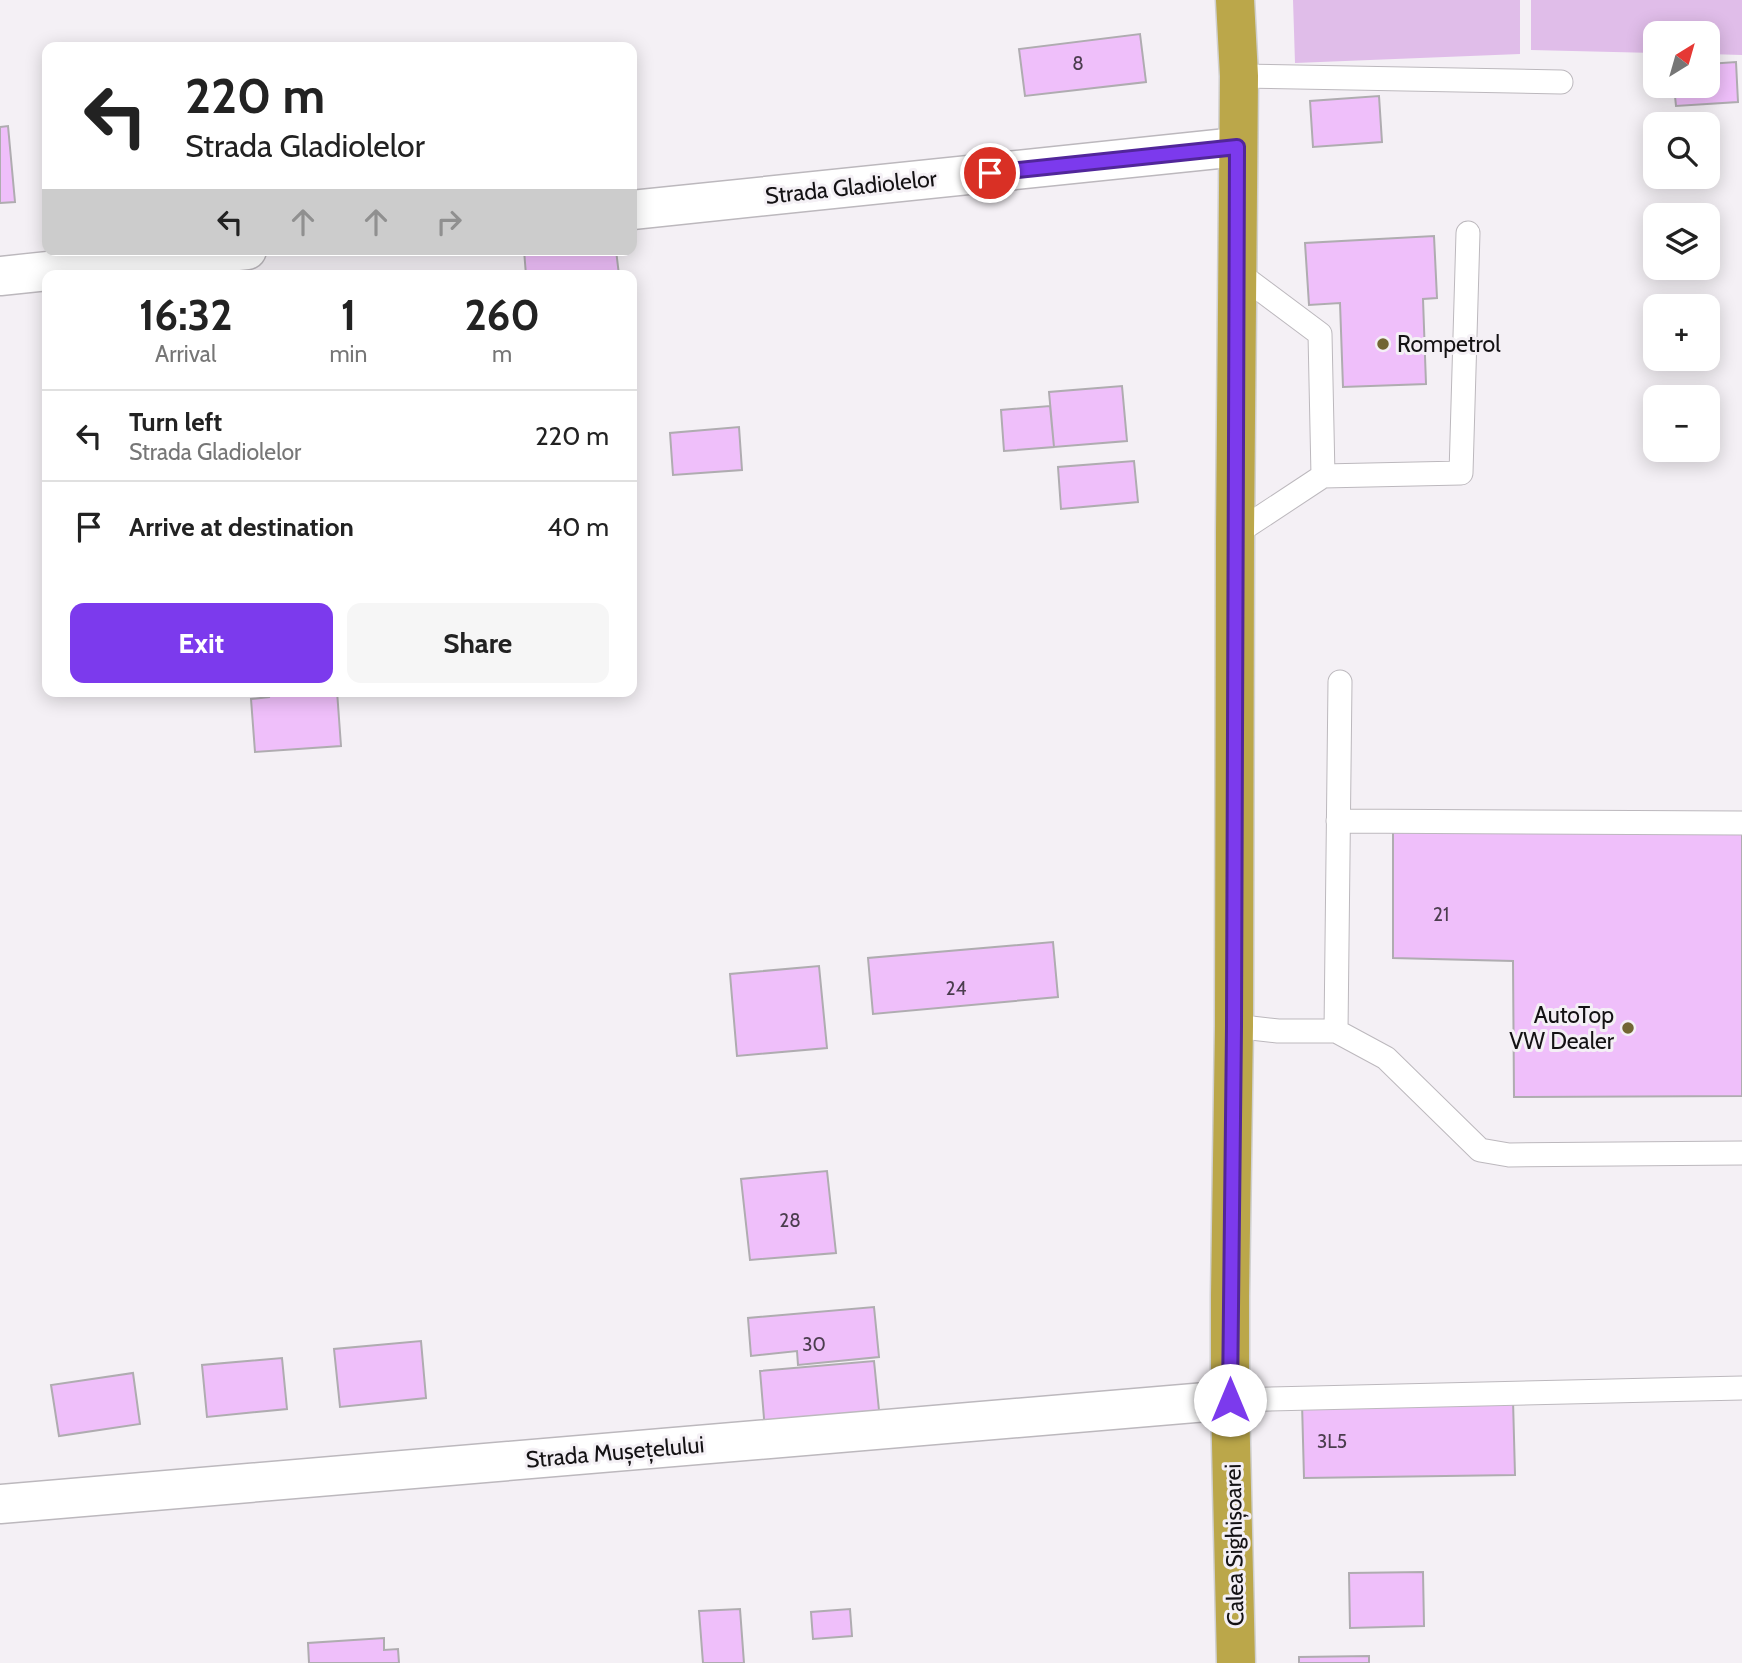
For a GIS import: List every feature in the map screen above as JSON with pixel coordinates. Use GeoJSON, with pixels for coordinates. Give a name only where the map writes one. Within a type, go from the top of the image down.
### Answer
{"type":"FeatureCollection","features":[{"type":"Feature","properties":{"kind":"highway","name":"Calea Sighișoarei"},"geometry":{"type":"LineString","coordinates":[[1234,0],[1238,76],[1230,1400],[1237,1663]]}},
{"type":"Feature","properties":{"kind":"street","name":"Strada Gladiolelor"},"geometry":{"type":"LineString","coordinates":[[637,209],[1237,147]]}},
{"type":"Feature","properties":{"kind":"street"},"geometry":{"type":"LineString","coordinates":[[57,270],[190,256]]}},
{"type":"Feature","properties":{"kind":"street"},"geometry":{"type":"LineString","coordinates":[[0,276],[42,272]]}},
{"type":"Feature","properties":{"kind":"street","name":"Strada Mușețelului"},"geometry":{"type":"LineString","coordinates":[[0,1504],[1230,1400]]}},
{"type":"Feature","properties":{"kind":"lane"},"geometry":{"type":"LineString","coordinates":[[1238,76],[1562,82]]}},
{"type":"Feature","properties":{"kind":"lane"},"geometry":{"type":"LineString","coordinates":[[1235,534],[1323,476],[1461,474],[1468,233]]}},
{"type":"Feature","properties":{"kind":"lane"},"geometry":{"type":"LineString","coordinates":[[1237,272],[1320,334],[1323,476]]}},
{"type":"Feature","properties":{"kind":"lane"},"geometry":{"type":"LineString","coordinates":[[1336,1031],[1340,682]]}},
{"type":"Feature","properties":{"kind":"lane"},"geometry":{"type":"LineString","coordinates":[[1338,821],[1742,824]]}},
{"type":"Feature","properties":{"kind":"lane"},"geometry":{"type":"LineString","coordinates":[[1234,1026],[1278,1031],[1336,1031],[1386,1058],[1480,1150],[1509,1155],[1742,1153]]}},
{"type":"Feature","properties":{"kind":"lane"},"geometry":{"type":"LineString","coordinates":[[1230,1400],[1742,1388]]}},
{"type":"Feature","properties":{"kind":"shaded area"},"geometry":{"type":"Polygon","coordinates":[[[1293,0],[1520,0],[1520,54],[1295,63],[1293,0]]]}},
{"type":"Feature","properties":{"kind":"shaded area"},"geometry":{"type":"Polygon","coordinates":[[[1531,0],[1742,0],[1742,55],[1720,54],[1720,21],[1643,21],[1643,53],[1531,50],[1531,0]]]}},
{"type":"Feature","properties":{"kind":"building"},"geometry":{"type":"Polygon","coordinates":[[[1140,34],[1146,82],[1025,96],[1019,49],[1140,34]]]}},
{"type":"Feature","properties":{"kind":"building"},"geometry":{"type":"Polygon","coordinates":[[[1736,62],[1738,102],[1676,106],[1675,98],[1720,98],[1720,63],[1736,62]]]}},
{"type":"Feature","properties":{"kind":"building"},"geometry":{"type":"Polygon","coordinates":[[[1379,96],[1382,142],[1313,147],[1310,101],[1379,96]]]}},
{"type":"Feature","properties":{"kind":"building"},"geometry":{"type":"Polygon","coordinates":[[[8,126],[15,202],[0,203],[0,127],[8,126]]]}},
{"type":"Feature","properties":{"kind":"building","name":"Rompetrol"},"geometry":{"type":"Polygon","coordinates":[[[1434,236],[1437,298],[1423,299],[1426,384],[1343,387],[1340,303],[1309,305],[1305,243],[1434,236]]]}},
{"type":"Feature","properties":{"kind":"building"},"geometry":{"type":"Polygon","coordinates":[[[524,256],[617,256],[618,270],[526,270],[524,256]]]}},
{"type":"Feature","properties":{"kind":"building"},"geometry":{"type":"Polygon","coordinates":[[[1122,386],[1127,441],[1054,447],[1049,392],[1122,386]]]}},
{"type":"Feature","properties":{"kind":"building"},"geometry":{"type":"Polygon","coordinates":[[[1050,406],[1054,447],[1004,451],[1001,410],[1050,406]]]}},
{"type":"Feature","properties":{"kind":"building"},"geometry":{"type":"Polygon","coordinates":[[[739,427],[742,470],[673,475],[670,433],[739,427]]]}},
{"type":"Feature","properties":{"kind":"building"},"geometry":{"type":"Polygon","coordinates":[[[1134,461],[1138,502],[1061,509],[1058,467],[1134,461]]]}},
{"type":"Feature","properties":{"kind":"building"},"geometry":{"type":"Polygon","coordinates":[[[337,697],[341,746],[255,752],[251,699],[337,697]]]}},
{"type":"Feature","properties":{"kind":"building","name":"AutoTop VW Dealer"},"geometry":{"type":"Polygon","coordinates":[[[1742,830],[1742,1096],[1514,1097],[1513,961],[1393,958],[1393,832],[1742,830]]]}},
{"type":"Feature","properties":{"kind":"building"},"geometry":{"type":"Polygon","coordinates":[[[1053,942],[1058,997],[873,1014],[868,958],[1053,942]]]}},
{"type":"Feature","properties":{"kind":"building"},"geometry":{"type":"Polygon","coordinates":[[[819,966],[827,1048],[737,1056],[730,974],[819,966]]]}},
{"type":"Feature","properties":{"kind":"building"},"geometry":{"type":"Polygon","coordinates":[[[827,1171],[836,1253],[750,1260],[741,1179],[827,1171]]]}},
{"type":"Feature","properties":{"kind":"building"},"geometry":{"type":"Polygon","coordinates":[[[874,1307],[879,1357],[798,1365],[797,1351],[751,1356],[748,1318],[874,1307]]]}},
{"type":"Feature","properties":{"kind":"building"},"geometry":{"type":"Polygon","coordinates":[[[421,1341],[426,1398],[340,1407],[334,1349],[421,1341]]]}},
{"type":"Feature","properties":{"kind":"building"},"geometry":{"type":"Polygon","coordinates":[[[282,1358],[287,1409],[207,1417],[202,1365],[282,1358]]]}},
{"type":"Feature","properties":{"kind":"building"},"geometry":{"type":"Polygon","coordinates":[[[874,1361],[880,1420],[765,1430],[760,1371],[874,1361]]]}},
{"type":"Feature","properties":{"kind":"building"},"geometry":{"type":"Polygon","coordinates":[[[133,1373],[140,1424],[59,1436],[51,1385],[133,1373]]]}},
{"type":"Feature","properties":{"kind":"building"},"geometry":{"type":"Polygon","coordinates":[[[1513,1400],[1515,1475],[1304,1478],[1302,1403],[1513,1400]]]}},
{"type":"Feature","properties":{"kind":"building"},"geometry":{"type":"Polygon","coordinates":[[[1423,1572],[1424,1626],[1350,1628],[1349,1573],[1423,1572]]]}},
{"type":"Feature","properties":{"kind":"building"},"geometry":{"type":"Polygon","coordinates":[[[740,1609],[744,1663],[703,1663],[699,1611],[740,1609]]]}},
{"type":"Feature","properties":{"kind":"building"},"geometry":{"type":"Polygon","coordinates":[[[850,1609],[852,1636],[813,1639],[811,1612],[850,1609]]]}},
{"type":"Feature","properties":{"kind":"building"},"geometry":{"type":"Polygon","coordinates":[[[384,1638],[384,1650],[398,1649],[399,1663],[309,1663],[308,1643],[384,1638]]]}},
{"type":"Feature","properties":{"kind":"building"},"geometry":{"type":"Polygon","coordinates":[[[1369,1656],[1369,1663],[1299,1663],[1299,1657],[1369,1656]]]}},
{"type":"Feature","properties":{"kind":"place","name":"Rompetrol"},"geometry":{"type":"Point","coordinates":[1383,344]}},
{"type":"Feature","properties":{"kind":"place","name":"AutoTop VW Dealer"},"geometry":{"type":"Point","coordinates":[1628,1028]}},
{"type":"Feature","properties":{"kind":"route"},"geometry":{"type":"LineString","coordinates":[[990,173],[1237,147],[1230,1400]]}}]}
